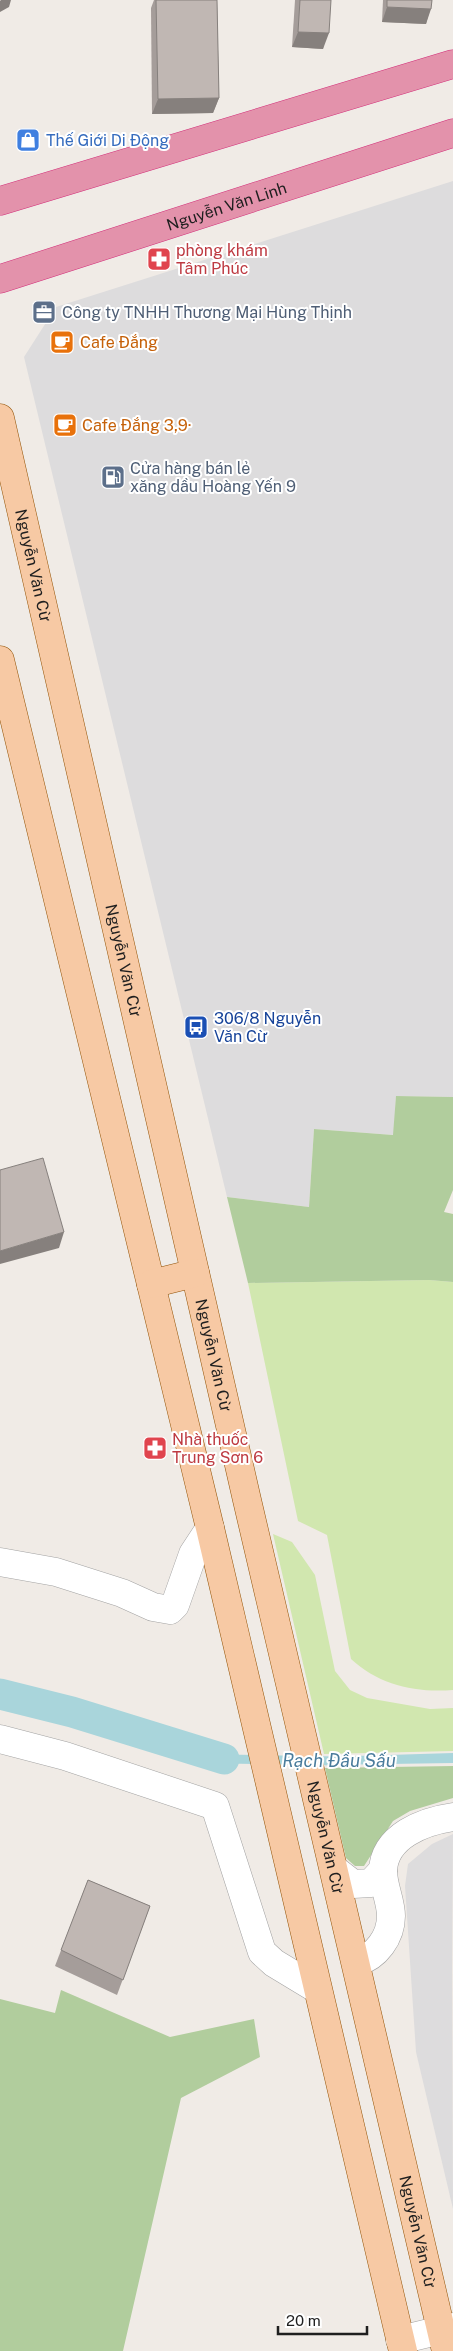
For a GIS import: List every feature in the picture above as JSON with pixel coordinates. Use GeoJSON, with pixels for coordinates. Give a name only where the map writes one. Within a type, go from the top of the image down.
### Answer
{"type":"FeatureCollection","features":[{"type":"Feature","properties":{"kind":"highway"},"geometry":{"type":"LineString","coordinates":[[0,200],[453,64]]}},
{"type":"Feature","properties":{"kind":"highway","name":"Nguyễn Văn Linh"},"geometry":{"type":"LineString","coordinates":[[0,280],[453,133]]}},
{"type":"Feature","properties":{"kind":"main road","name":"Nguyễn Văn Cừ"},"geometry":{"type":"LineString","coordinates":[[0,418],[319,1806],[447,2336]]}},
{"type":"Feature","properties":{"kind":"main road"},"geometry":{"type":"LineString","coordinates":[[0,660],[210,1528],[401,2346]]}},
{"type":"Feature","properties":{"kind":"main road"},"geometry":{"type":"LineString","coordinates":[[151,1284],[195,1273]]}},
{"type":"Feature","properties":{"kind":"street"},"geometry":{"type":"LineString","coordinates":[[0,1562],[56,1572],[122,1594],[153,1607],[170,1610],[174,1605],[193,1554],[210,1528]]}},
{"type":"Feature","properties":{"kind":"street"},"geometry":{"type":"LineString","coordinates":[[0,1738],[65,1756],[215,1806],[262,1952],[274,1963],[317,1989]]}},
{"type":"Feature","properties":{"kind":"street"},"geometry":{"type":"LineString","coordinates":[[357,1962],[368,1959],[380,1947],[387,1934],[391,1918],[383,1870],[387,1854],[398,1838],[411,1830],[453,1817]]}},
{"type":"Feature","properties":{"kind":"street"},"geometry":{"type":"LineString","coordinates":[[335,1870],[353,1884],[371,1883],[383,1870]]}},
{"type":"Feature","properties":{"kind":"street"},"geometry":{"type":"LineString","coordinates":[[401,2346],[447,2336]]}},
{"type":"Feature","properties":{"kind":"shaded area"},"geometry":{"type":"Polygon","coordinates":[[[453,181],[453,1097],[396,1096],[394,1135],[314,1129],[309,1207],[227,1197],[24,357],[56,307],[453,181]]]}},
{"type":"Feature","properties":{"kind":"shaded area"},"geometry":{"type":"Polygon","coordinates":[[[453,1834],[453,2209],[416,2052],[405,1886],[408,1864],[432,1844],[453,1834]]]}},
{"type":"Feature","properties":{"kind":"green space"},"geometry":{"type":"Polygon","coordinates":[[[396,1096],[453,1097],[453,1190],[444,1212],[453,1214],[453,1282],[429,1280],[248,1283],[227,1197],[309,1207],[314,1129],[393,1135],[396,1096]]]}},
{"type":"Feature","properties":{"kind":"green space"},"geometry":{"type":"Polygon","coordinates":[[[429,1280],[453,1282],[453,1690],[439,1691],[411,1688],[386,1681],[373,1675],[351,1659],[327,1535],[298,1521],[248,1283],[429,1280]]]}},
{"type":"Feature","properties":{"kind":"green space"},"geometry":{"type":"Polygon","coordinates":[[[273,1534],[292,1542],[315,1575],[335,1671],[350,1690],[367,1698],[430,1709],[453,1708],[453,1751],[324,1754],[273,1534]]]}},
{"type":"Feature","properties":{"kind":"green space"},"geometry":{"type":"Polygon","coordinates":[[[453,1766],[453,1798],[410,1811],[393,1821],[364,1866],[355,1866],[346,1858],[325,1768],[453,1766]]]}},
{"type":"Feature","properties":{"kind":"green space"},"geometry":{"type":"Polygon","coordinates":[[[61,1990],[170,2037],[254,2019],[260,2057],[181,2098],[123,2351],[0,2351],[0,1999],[55,2013],[61,1990]]]}},
{"type":"Feature","properties":{"kind":"water","name":"Rạch Đầu Sấu"},"geometry":{"type":"Polygon","coordinates":[[[453,1753],[453,1763],[325,1765],[323,1757],[453,1753]]]}},
{"type":"Feature","properties":{"kind":"building"},"geometry":{"type":"Polygon","coordinates":[[[156,0],[217,0],[219,98],[158,99],[156,0]]]}},
{"type":"Feature","properties":{"kind":"building"},"geometry":{"type":"Polygon","coordinates":[[[300,0],[331,0],[329,33],[298,32],[300,0]]]}},
{"type":"Feature","properties":{"kind":"building"},"geometry":{"type":"Polygon","coordinates":[[[387,0],[432,0],[431,9],[387,7],[387,0]]]}},
{"type":"Feature","properties":{"kind":"building"},"geometry":{"type":"Polygon","coordinates":[[[43,1158],[64,1232],[0,1251],[0,1170],[43,1158]]]}},
{"type":"Feature","properties":{"kind":"building"},"geometry":{"type":"Polygon","coordinates":[[[88,1880],[150,1906],[123,1980],[61,1950],[88,1880]]]}},
{"type":"Feature","properties":{"kind":"waterway"},"geometry":{"type":"LineString","coordinates":[[0,1694],[72,1712],[224,1759]]}},
{"type":"Feature","properties":{"kind":"waterway","name":"Rạch Đầu Sấu"},"geometry":{"type":"LineString","coordinates":[[224,1759],[336,1761]]}},
{"type":"Feature","properties":{"kind":"place","name":"Thế Giới Di Động"},"geometry":{"type":"Point","coordinates":[28,140]}},
{"type":"Feature","properties":{"kind":"place","name":"phòng khám Tâm Phúc"},"geometry":{"type":"Point","coordinates":[159,259]}},
{"type":"Feature","properties":{"kind":"place","name":"Công ty TNHH Thương Mại Hùng Thịnh"},"geometry":{"type":"Point","coordinates":[44,312]}},
{"type":"Feature","properties":{"kind":"place","name":"Cafe Đắng"},"geometry":{"type":"Point","coordinates":[62,342]}},
{"type":"Feature","properties":{"kind":"place","name":"Cafe Đắng 3,9·"},"geometry":{"type":"Point","coordinates":[65,425]}},
{"type":"Feature","properties":{"kind":"place","name":"Cửa hàng bán lẻ xăng dầu Hoàng Yến 9"},"geometry":{"type":"Point","coordinates":[113,477]}},
{"type":"Feature","properties":{"kind":"place","name":"306/8 Nguyễn Văn Cừ"},"geometry":{"type":"Point","coordinates":[196,1027]}},
{"type":"Feature","properties":{"kind":"place","name":"Nhà thuốc Trung Sơn 6"},"geometry":{"type":"Point","coordinates":[155,1448]}}]}
